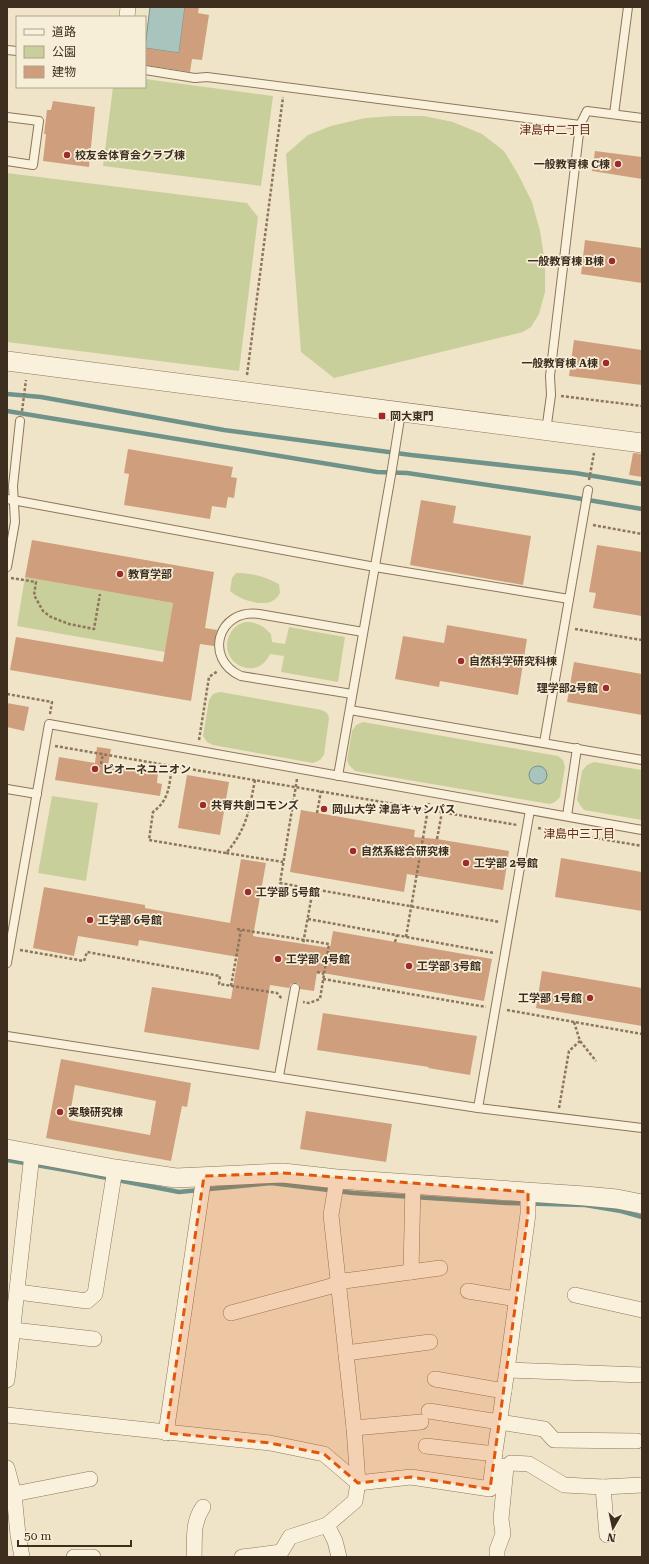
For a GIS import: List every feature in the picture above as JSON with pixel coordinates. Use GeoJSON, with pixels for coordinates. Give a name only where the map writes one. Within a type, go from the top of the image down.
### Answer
{"type":"FeatureCollection","features":[{"type":"Feature","properties":{"kind":"street"},"geometry":{"type":"LineString","coordinates":[[7,361],[642,443]]}},
{"type":"Feature","properties":{"kind":"street"},"geometry":{"type":"LineString","coordinates":[[7,1149],[32,1161],[114,1176],[176,1178],[203,1185],[283,1173],[335,1188],[528,1200],[591,1196],[642,1204]]}},
{"type":"Feature","properties":{"kind":"street"},"geometry":{"type":"LineString","coordinates":[[7,1380],[32,1161]]}},
{"type":"Feature","properties":{"kind":"street"},"geometry":{"type":"LineString","coordinates":[[18,1292],[87,1300],[95,1294],[114,1176]]}},
{"type":"Feature","properties":{"kind":"street"},"geometry":{"type":"LineString","coordinates":[[166,1433],[203,1185]]}},
{"type":"Feature","properties":{"kind":"street"},"geometry":{"type":"LineString","coordinates":[[242,1557],[282,1554],[290,1537],[327,1525],[355,1501],[358,1483],[354,1428],[331,1215],[335,1188]]}},
{"type":"Feature","properties":{"kind":"street"},"geometry":{"type":"LineString","coordinates":[[411,1272],[412,1192]]}},
{"type":"Feature","properties":{"kind":"street"},"geometry":{"type":"LineString","coordinates":[[497,1557],[503,1534],[498,1462],[500,1422],[528,1200]]}},
{"type":"Feature","properties":{"kind":"street"},"geometry":{"type":"LineString","coordinates":[[231,1313],[338,1284],[344,1281],[440,1268]]}},
{"type":"Feature","properties":{"kind":"street"},"geometry":{"type":"LineString","coordinates":[[468,1291],[516,1299]]}},
{"type":"Feature","properties":{"kind":"street"},"geometry":{"type":"LineString","coordinates":[[575,1295],[642,1310]]}},
{"type":"Feature","properties":{"kind":"street"},"geometry":{"type":"LineString","coordinates":[[13,1330],[94,1339]]}},
{"type":"Feature","properties":{"kind":"street"},"geometry":{"type":"LineString","coordinates":[[346,1353],[430,1342]]}},
{"type":"Feature","properties":{"kind":"street"},"geometry":{"type":"LineString","coordinates":[[507,1370],[642,1375]]}},
{"type":"Feature","properties":{"kind":"street"},"geometry":{"type":"LineString","coordinates":[[435,1379],[504,1391]]}},
{"type":"Feature","properties":{"kind":"street"},"geometry":{"type":"LineString","coordinates":[[7,1416],[270,1443],[324,1454],[358,1483],[411,1477],[490,1489],[498,1462]]}},
{"type":"Feature","properties":{"kind":"street"},"geometry":{"type":"LineString","coordinates":[[354,1428],[425,1416],[500,1422],[544,1428],[554,1440],[637,1441]]}},
{"type":"Feature","properties":{"kind":"street"},"geometry":{"type":"LineString","coordinates":[[426,1446],[498,1462],[528,1464],[564,1485],[603,1487],[642,1485]]}},
{"type":"Feature","properties":{"kind":"street"},"geometry":{"type":"LineString","coordinates":[[7,1470],[14,1494],[22,1557]]}},
{"type":"Feature","properties":{"kind":"street"},"geometry":{"type":"LineString","coordinates":[[14,1494],[90,1479]]}},
{"type":"Feature","properties":{"kind":"street"},"geometry":{"type":"LineString","coordinates":[[603,1487],[607,1535]]}},
{"type":"Feature","properties":{"kind":"street"},"geometry":{"type":"LineString","coordinates":[[194,1557],[195,1523],[197,1516],[204,1507]]}},
{"type":"Feature","properties":{"kind":"street"},"geometry":{"type":"LineString","coordinates":[[327,1525],[334,1541],[338,1557]]}},
{"type":"Feature","properties":{"kind":"street"},"geometry":{"type":"LineString","coordinates":[[74,1557],[93,1557]]}},
{"type":"Feature","properties":{"kind":"lane"},"geometry":{"type":"LineString","coordinates":[[614,114],[628,7]]}},
{"type":"Feature","properties":{"kind":"lane"},"geometry":{"type":"LineString","coordinates":[[146,70],[195,78],[208,77],[284,86],[580,125]]}},
{"type":"Feature","properties":{"kind":"lane"},"geometry":{"type":"LineString","coordinates":[[546,430],[551,395],[550,376],[580,125],[587,110],[642,118]]}},
{"type":"Feature","properties":{"kind":"lane"},"geometry":{"type":"LineString","coordinates":[[7,117],[39,121],[33,165],[7,161]]}},
{"type":"Feature","properties":{"kind":"lane"},"geometry":{"type":"LineString","coordinates":[[338,776],[392,473],[401,412]]}},
{"type":"Feature","properties":{"kind":"lane"},"geometry":{"type":"LineString","coordinates":[[7,567],[15,522],[10,499],[13,486],[20,421]]}},
{"type":"Feature","properties":{"kind":"lane"},"geometry":{"type":"LineString","coordinates":[[544,743],[587,493]]}},
{"type":"Feature","properties":{"kind":"lane"},"geometry":{"type":"LineString","coordinates":[[10,499],[375,567],[569,599]]}},
{"type":"Feature","properties":{"kind":"lane"},"geometry":{"type":"LineString","coordinates":[[352,694],[241,676],[226,665],[220,655],[219,643],[222,633],[232,620],[247,614],[259,614],[363,632]]}},
{"type":"Feature","properties":{"kind":"lane"},"geometry":{"type":"LineString","coordinates":[[350,710],[642,760]]}},
{"type":"Feature","properties":{"kind":"lane"},"geometry":{"type":"LineString","coordinates":[[7,963],[49,724],[642,830]]}},
{"type":"Feature","properties":{"kind":"lane"},"geometry":{"type":"LineString","coordinates":[[567,816],[577,748]]}},
{"type":"Feature","properties":{"kind":"lane"},"geometry":{"type":"LineString","coordinates":[[7,788],[37,794]]}},
{"type":"Feature","properties":{"kind":"lane"},"geometry":{"type":"LineString","coordinates":[[478,1108],[530,810]]}},
{"type":"Feature","properties":{"kind":"lane"},"geometry":{"type":"LineString","coordinates":[[279,1076],[295,988]]}},
{"type":"Feature","properties":{"kind":"lane"},"geometry":{"type":"LineString","coordinates":[[7,1036],[279,1076],[478,1108],[642,1128]]}},
{"type":"Feature","properties":{"kind":"path"},"geometry":{"type":"LineString","coordinates":[[245,392],[284,86]]}},
{"type":"Feature","properties":{"kind":"path"},"geometry":{"type":"LineString","coordinates":[[22,410],[25,388]]}},
{"type":"Feature","properties":{"kind":"path"},"geometry":{"type":"LineString","coordinates":[[551,395],[642,406]]}},
{"type":"Feature","properties":{"kind":"path"},"geometry":{"type":"LineString","coordinates":[[587,493],[591,470]]}},
{"type":"Feature","properties":{"kind":"path"},"geometry":{"type":"LineString","coordinates":[[582,523],[642,534]]}},
{"type":"Feature","properties":{"kind":"path"},"geometry":{"type":"LineString","coordinates":[[7,577],[36,582],[34,595],[43,611],[51,617],[69,624],[94,628],[100,594]]}},
{"type":"Feature","properties":{"kind":"path"},"geometry":{"type":"LineString","coordinates":[[564,627],[642,640]]}},
{"type":"Feature","properties":{"kind":"path"},"geometry":{"type":"LineString","coordinates":[[197,751],[209,677],[226,665]]}},
{"type":"Feature","properties":{"kind":"path"},"geometry":{"type":"LineString","coordinates":[[7,694],[52,702],[49,724]]}},
{"type":"Feature","properties":{"kind":"path"},"geometry":{"type":"LineString","coordinates":[[45,744],[642,846]]}},
{"type":"Feature","properties":{"kind":"path"},"geometry":{"type":"LineString","coordinates":[[101,764],[103,754]]}},
{"type":"Feature","properties":{"kind":"path"},"geometry":{"type":"LineString","coordinates":[[172,766],[167,796],[162,806],[153,812],[149,840],[283,862]]}},
{"type":"Feature","properties":{"kind":"path"},"geometry":{"type":"LineString","coordinates":[[299,769],[280,883],[510,924]]}},
{"type":"Feature","properties":{"kind":"path"},"geometry":{"type":"LineString","coordinates":[[226,853],[235,843],[244,828],[255,780]]}},
{"type":"Feature","properties":{"kind":"path"},"geometry":{"type":"LineString","coordinates":[[317,813],[321,791]]}},
{"type":"Feature","properties":{"kind":"path"},"geometry":{"type":"LineString","coordinates":[[406,937],[431,792]]}},
{"type":"Feature","properties":{"kind":"path"},"geometry":{"type":"LineString","coordinates":[[437,839],[442,812]]}},
{"type":"Feature","properties":{"kind":"path"},"geometry":{"type":"LineString","coordinates":[[303,942],[314,889]]}},
{"type":"Feature","properties":{"kind":"path"},"geometry":{"type":"LineString","coordinates":[[308,920],[505,955]]}},
{"type":"Feature","properties":{"kind":"path"},"geometry":{"type":"LineString","coordinates":[[10,948],[84,961],[87,952],[220,976],[219,984],[231,986],[277,993],[281,998],[309,1003],[320,998],[329,944],[303,942],[239,929],[231,986]]}},
{"type":"Feature","properties":{"kind":"path"},"geometry":{"type":"LineString","coordinates":[[395,942],[397,935]]}},
{"type":"Feature","properties":{"kind":"path"},"geometry":{"type":"LineString","coordinates":[[317,972],[324,973]]}},
{"type":"Feature","properties":{"kind":"path"},"geometry":{"type":"LineString","coordinates":[[323,979],[642,1034]]}},
{"type":"Feature","properties":{"kind":"path"},"geometry":{"type":"LineString","coordinates":[[574,1022],[580,1042],[596,1061]]}},
{"type":"Feature","properties":{"kind":"path"},"geometry":{"type":"LineString","coordinates":[[558,1117],[569,1051],[580,1042]]}},
{"type":"Feature","properties":{"kind":"highlighted area"},"geometry":{"type":"Polygon","coordinates":[[[283,1173],[528,1192],[528,1214],[490,1489],[411,1477],[358,1483],[324,1454],[270,1443],[166,1433],[204,1176],[283,1173]]]}},
{"type":"Feature","properties":{"kind":"green space"},"geometry":{"type":"Polygon","coordinates":[[[146,79],[273,96],[261,186],[103,166],[113,88],[146,88],[146,79]]]}},
{"type":"Feature","properties":{"kind":"green space"},"geometry":{"type":"Polygon","coordinates":[[[424,116],[453,122],[482,134],[504,151],[518,174],[532,202],[540,231],[545,262],[545,292],[539,314],[531,327],[523,332],[334,378],[301,352],[286,154],[308,135],[331,126],[365,118],[424,116]]]}},
{"type":"Feature","properties":{"kind":"green space"},"geometry":{"type":"Polygon","coordinates":[[[7,173],[247,203],[258,217],[239,371],[7,342],[7,173]]]}},
{"type":"Feature","properties":{"kind":"green space"},"geometry":{"type":"Polygon","coordinates":[[[236,573],[258,576],[274,581],[279,584],[280,593],[274,600],[264,603],[251,602],[239,597],[230,591],[232,578],[236,573]]]}},
{"type":"Feature","properties":{"kind":"green space"},"geometry":{"type":"Polygon","coordinates":[[[25,577],[173,603],[165,652],[17,626],[25,577]]]}},
{"type":"Feature","properties":{"kind":"green space"},"geometry":{"type":"Polygon","coordinates":[[[245,622],[256,623],[262,626],[271,634],[272,642],[285,644],[289,627],[345,637],[338,682],[281,672],[284,656],[270,654],[264,663],[257,667],[248,668],[240,666],[229,654],[227,646],[229,636],[235,627],[245,622]]]}},
{"type":"Feature","properties":{"kind":"green space"},"geometry":{"type":"Polygon","coordinates":[[[220,692],[322,710],[327,713],[329,718],[324,755],[320,760],[313,763],[213,745],[207,742],[203,736],[209,700],[213,694],[220,692]]]}},
{"type":"Feature","properties":{"kind":"green space"},"geometry":{"type":"Polygon","coordinates":[[[363,722],[558,756],[563,760],[565,767],[560,797],[555,802],[550,804],[355,771],[349,765],[347,760],[352,731],[356,725],[363,722]]]}},
{"type":"Feature","properties":{"kind":"green space"},"geometry":{"type":"Polygon","coordinates":[[[594,762],[642,770],[642,820],[584,810],[577,800],[582,771],[587,765],[594,762]]]}},
{"type":"Feature","properties":{"kind":"green space"},"geometry":{"type":"Polygon","coordinates":[[[52,796],[98,803],[86,881],[38,873],[52,796]]]}},
{"type":"Feature","properties":{"kind":"water"},"geometry":{"type":"Polygon","coordinates":[[[150,7],[185,7],[179,53],[146,48],[150,7]]]}},
{"type":"Feature","properties":{"kind":"water"},"geometry":{"type":"Polygon","coordinates":[[[534,766],[542,766],[547,771],[545,782],[542,784],[534,784],[529,779],[529,771],[534,766]]]}},
{"type":"Feature","properties":{"kind":"building"},"geometry":{"type":"Polygon","coordinates":[[[185,7],[199,7],[198,13],[209,15],[202,60],[192,59],[190,72],[146,65],[146,48],[179,53],[185,7]]]}},
{"type":"Feature","properties":{"kind":"building"},"geometry":{"type":"Polygon","coordinates":[[[53,101],[95,107],[89,167],[43,161],[47,110],[51,110],[53,101]]]}},
{"type":"Feature","properties":{"kind":"building","name":"一般教育棟 C棟"},"geometry":{"type":"Polygon","coordinates":[[[595,151],[642,157],[642,179],[592,171],[595,151]]]}},
{"type":"Feature","properties":{"kind":"building","name":"一般教育棟 B棟"},"geometry":{"type":"Polygon","coordinates":[[[585,240],[642,248],[642,283],[581,274],[585,240]]]}},
{"type":"Feature","properties":{"kind":"building","name":"一般教育棟 A棟"},"geometry":{"type":"Polygon","coordinates":[[[574,340],[642,350],[642,385],[569,376],[574,340]]]}},
{"type":"Feature","properties":{"kind":"building"},"geometry":{"type":"Polygon","coordinates":[[[128,449],[233,467],[231,477],[237,478],[234,498],[228,497],[226,508],[212,506],[210,519],[124,505],[129,474],[124,473],[128,449]]]}},
{"type":"Feature","properties":{"kind":"building"},"geometry":{"type":"Polygon","coordinates":[[[633,453],[642,454],[642,477],[629,475],[633,453]]]}},
{"type":"Feature","properties":{"kind":"building"},"geometry":{"type":"Polygon","coordinates":[[[421,500],[456,506],[453,523],[531,536],[523,585],[410,565],[421,500]]]}},
{"type":"Feature","properties":{"kind":"building","name":"教育学部"},"geometry":{"type":"Polygon","coordinates":[[[32,540],[214,572],[205,628],[217,630],[214,646],[200,644],[191,701],[10,670],[16,637],[163,662],[173,603],[25,577],[32,540]]]}},
{"type":"Feature","properties":{"kind":"building"},"geometry":{"type":"Polygon","coordinates":[[[597,545],[642,552],[642,616],[593,608],[596,593],[589,592],[597,545]]]}},
{"type":"Feature","properties":{"kind":"building","name":"自然科学研究科棟"},"geometry":{"type":"Polygon","coordinates":[[[447,625],[527,639],[518,695],[440,681],[439,687],[395,679],[403,636],[444,643],[447,625]]]}},
{"type":"Feature","properties":{"kind":"building","name":"理学部2号館"},"geometry":{"type":"Polygon","coordinates":[[[574,662],[642,674],[642,715],[567,702],[574,662]]]}},
{"type":"Feature","properties":{"kind":"building"},"geometry":{"type":"Polygon","coordinates":[[[7,703],[29,707],[24,731],[7,727],[7,703]]]}},
{"type":"Feature","properties":{"kind":"building","name":"ピオーネユニオン"},"geometry":{"type":"Polygon","coordinates":[[[97,747],[111,749],[108,765],[158,772],[157,783],[162,784],[160,796],[55,780],[59,757],[95,763],[97,747]]]}},
{"type":"Feature","properties":{"kind":"building","name":"共育共創コモンズ"},"geometry":{"type":"Polygon","coordinates":[[[187,775],[229,782],[220,835],[178,828],[187,775]]]}},
{"type":"Feature","properties":{"kind":"building","name":"自然系総合研究棟"},"geometry":{"type":"Polygon","coordinates":[[[301,810],[415,830],[414,837],[437,839],[509,851],[503,890],[407,874],[404,892],[290,872],[301,810]]]}},
{"type":"Feature","properties":{"kind":"building"},"geometry":{"type":"Polygon","coordinates":[[[561,858],[642,872],[642,911],[555,897],[561,858]]]}},
{"type":"Feature","properties":{"kind":"building"},"geometry":{"type":"Polygon","coordinates":[[[241,859],[266,863],[253,936],[330,948],[333,931],[492,959],[484,1001],[317,972],[314,991],[300,989],[299,984],[296,983],[291,984],[289,988],[270,985],[259,1050],[144,1032],[152,987],[231,999],[238,957],[139,940],[138,946],[78,936],[74,956],[33,948],[44,887],[145,905],[145,908],[230,923],[241,859]]]}},
{"type":"Feature","properties":{"kind":"building","name":"工学部 1号館"},"geometry":{"type":"Polygon","coordinates":[[[542,971],[642,988],[642,1026],[536,1008],[542,971]]]}},
{"type":"Feature","properties":{"kind":"building"},"geometry":{"type":"Polygon","coordinates":[[[323,1013],[477,1036],[470,1075],[428,1068],[429,1067],[317,1050],[323,1013]]]}},
{"type":"Feature","properties":{"kind":"building","name":"実験研究棟"},"geometry":{"type":"Polygon","coordinates":[[[61,1059],[191,1083],[187,1107],[182,1106],[171,1161],[46,1138],[61,1059]],[[75,1085],[69,1120],[150,1135],[156,1101],[75,1085]]]}},
{"type":"Feature","properties":{"kind":"building"},"geometry":{"type":"Polygon","coordinates":[[[306,1111],[392,1124],[386,1162],[300,1149],[306,1111]]]}},
{"type":"Feature","properties":{"kind":"waterway"},"geometry":{"type":"LineString","coordinates":[[7,394],[41,397],[224,430],[411,455],[575,473],[642,484]]}},
{"type":"Feature","properties":{"kind":"waterway"},"geometry":{"type":"LineString","coordinates":[[7,411],[377,472],[407,473],[642,509]]}},
{"type":"Feature","properties":{"kind":"waterway"},"geometry":{"type":"LineString","coordinates":[[7,1160],[179,1192],[271,1183],[353,1193],[506,1203],[585,1205],[621,1211],[642,1217]]}},
{"type":"Feature","properties":{"kind":"place","name":"校友会体育会クラブ棟"},"geometry":{"type":"Point","coordinates":[67,155]}},
{"type":"Feature","properties":{"kind":"place","name":"一般教育棟 C棟"},"geometry":{"type":"Point","coordinates":[618,164]}},
{"type":"Feature","properties":{"kind":"place","name":"一般教育棟 B棟"},"geometry":{"type":"Point","coordinates":[612,261]}},
{"type":"Feature","properties":{"kind":"place","name":"一般教育棟 A棟"},"geometry":{"type":"Point","coordinates":[606,363]}},
{"type":"Feature","properties":{"kind":"place","name":"岡大東門"},"geometry":{"type":"Point","coordinates":[382,416]}},
{"type":"Feature","properties":{"kind":"place","name":"教育学部"},"geometry":{"type":"Point","coordinates":[120,574]}},
{"type":"Feature","properties":{"kind":"place","name":"自然科学研究科棟"},"geometry":{"type":"Point","coordinates":[461,661]}},
{"type":"Feature","properties":{"kind":"place","name":"理学部2号館"},"geometry":{"type":"Point","coordinates":[606,688]}},
{"type":"Feature","properties":{"kind":"place","name":"ピオーネユニオン"},"geometry":{"type":"Point","coordinates":[95,769]}},
{"type":"Feature","properties":{"kind":"place","name":"共育共創コモンズ"},"geometry":{"type":"Point","coordinates":[203,805]}},
{"type":"Feature","properties":{"kind":"place","name":"岡山大学 津島キャンパス"},"geometry":{"type":"Point","coordinates":[324,809]}},
{"type":"Feature","properties":{"kind":"place","name":"自然系総合研究棟"},"geometry":{"type":"Point","coordinates":[353,851]}},
{"type":"Feature","properties":{"kind":"place","name":"工学部 2号館"},"geometry":{"type":"Point","coordinates":[466,863]}},
{"type":"Feature","properties":{"kind":"place","name":"工学部 5号館"},"geometry":{"type":"Point","coordinates":[248,892]}},
{"type":"Feature","properties":{"kind":"place","name":"工学部 6号館"},"geometry":{"type":"Point","coordinates":[90,920]}},
{"type":"Feature","properties":{"kind":"place","name":"工学部 4号館"},"geometry":{"type":"Point","coordinates":[278,959]}},
{"type":"Feature","properties":{"kind":"place","name":"工学部 3号館"},"geometry":{"type":"Point","coordinates":[409,966]}},
{"type":"Feature","properties":{"kind":"place","name":"工学部 1号館"},"geometry":{"type":"Point","coordinates":[590,998]}},
{"type":"Feature","properties":{"kind":"place","name":"実験研究棟"},"geometry":{"type":"Point","coordinates":[60,1112]}},
{"type":"Feature","properties":{"kind":"district","name":"津島中二丁目"},"geometry":{"type":"Point","coordinates":[555,130]}},
{"type":"Feature","properties":{"kind":"district","name":"津島中三丁目"},"geometry":{"type":"Point","coordinates":[579,834]}}]}
